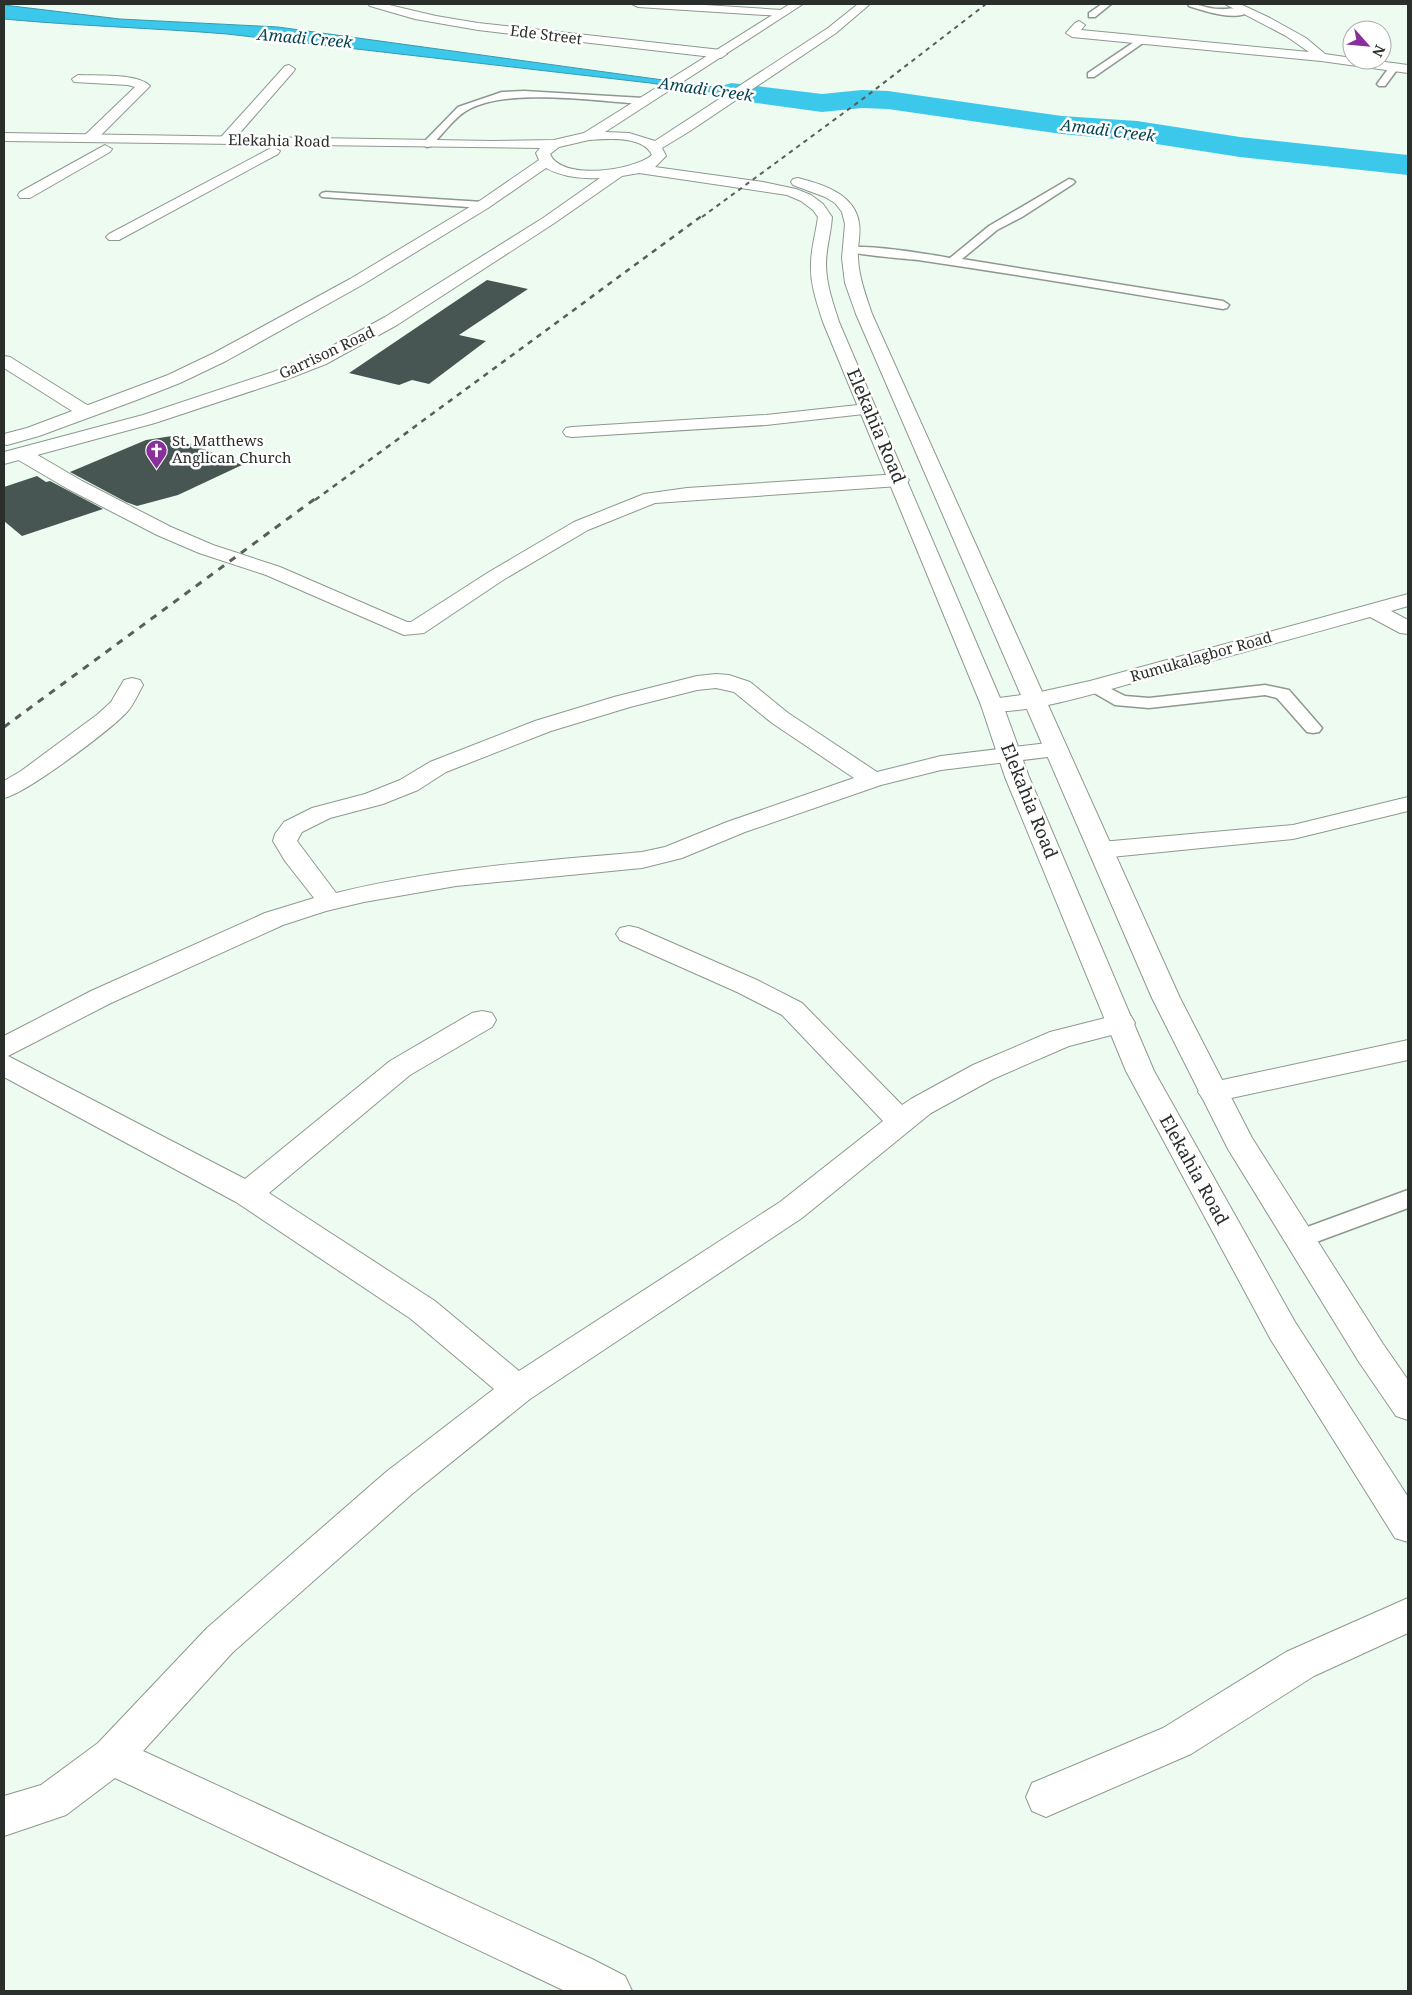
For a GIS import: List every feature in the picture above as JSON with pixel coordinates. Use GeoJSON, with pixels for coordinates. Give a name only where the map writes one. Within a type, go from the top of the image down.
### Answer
{"type":"FeatureCollection","features":[{"type":"Feature","properties":{"kind":"main road","name":"Ede Street"},"geometry":{"type":"LineString","coordinates":[[374,4],[411,14],[463,24],[654,48],[721,54]]}},
{"type":"Feature","properties":{"kind":"main road"},"geometry":{"type":"LineString","coordinates":[[638,4],[782,13]]}},
{"type":"Feature","properties":{"kind":"main road"},"geometry":{"type":"LineString","coordinates":[[589,136],[797,4]]}},
{"type":"Feature","properties":{"kind":"main road"},"geometry":{"type":"LineString","coordinates":[[616,174],[651,157],[677,135],[754,81],[844,22],[864,4]]}},
{"type":"Feature","properties":{"kind":"main road"},"geometry":{"type":"LineString","coordinates":[[1231,4],[1314,50],[1321,58]]}},
{"type":"Feature","properties":{"kind":"main road"},"geometry":{"type":"LineString","coordinates":[[1079,25],[1072,32],[1140,41],[1321,58],[1408,70]]}},
{"type":"Feature","properties":{"kind":"main road"},"geometry":{"type":"LineString","coordinates":[[226,140],[289,69]]}},
{"type":"Feature","properties":{"kind":"main road"},"geometry":{"type":"LineString","coordinates":[[78,79],[130,81],[144,86],[90,138]]}},
{"type":"Feature","properties":{"kind":"main road"},"geometry":{"type":"LineString","coordinates":[[589,136],[630,138],[651,157]]}},
{"type":"Feature","properties":{"kind":"main road","name":"Elekahia Road"},"geometry":{"type":"LineString","coordinates":[[4,137],[427,144],[554,144],[589,136]]}},
{"type":"Feature","properties":{"kind":"main road"},"geometry":{"type":"LineString","coordinates":[[4,440],[33,432],[174,379],[246,343],[356,282],[483,205],[544,160],[543,153],[554,144]]}},
{"type":"Feature","properties":{"kind":"main road","name":"Elekahia Road"},"geometry":{"type":"LineString","coordinates":[[4,147],[544,160],[552,166],[573,172],[616,174]]}},
{"type":"Feature","properties":{"kind":"main road"},"geometry":{"type":"LineString","coordinates":[[25,195],[105,149]]}},
{"type":"Feature","properties":{"kind":"main road"},"geometry":{"type":"LineString","coordinates":[[114,237],[273,152]]}},
{"type":"Feature","properties":{"kind":"main road","name":"Elekahia Road"},"geometry":{"type":"LineString","coordinates":[[651,157],[794,181],[830,194],[840,200],[849,212],[852,224],[850,250],[853,283],[864,314],[1166,998],[1239,1141],[1371,1353],[1408,1406]]}},
{"type":"Feature","properties":{"kind":"main road","name":"Elekahia Road"},"geometry":{"type":"LineString","coordinates":[[651,157],[791,192],[806,198],[818,207],[825,217],[818,258],[818,274],[823,297],[867,409],[899,480],[992,705],[1010,755],[1140,1071],[1283,1331],[1408,1527]]}},
{"type":"Feature","properties":{"kind":"main road","name":"Garrison Road"},"geometry":{"type":"LineString","coordinates":[[13,456],[149,419],[279,376],[320,360],[391,321],[548,221],[616,174]]}},
{"type":"Feature","properties":{"kind":"main road"},"geometry":{"type":"LineString","coordinates":[[4,361],[86,412]]}},
{"type":"Feature","properties":{"kind":"main road"},"geometry":{"type":"LineString","coordinates":[[572,432],[766,420],[867,409]]}},
{"type":"Feature","properties":{"kind":"main road"},"geometry":{"type":"LineString","coordinates":[[13,456],[75,485],[164,531],[215,552],[273,571],[404,629],[416,628],[496,576],[581,526],[651,498],[899,480]]}},
{"type":"Feature","properties":{"kind":"main road","name":"Rumukalagbor Road"},"geometry":{"type":"LineString","coordinates":[[992,705],[1036,700],[1096,686],[1408,600]]}},
{"type":"Feature","properties":{"kind":"main road"},"geometry":{"type":"LineString","coordinates":[[1370,610],[1408,628]]}},
{"type":"Feature","properties":{"kind":"main road"},"geometry":{"type":"LineString","coordinates":[[330,902],[294,856],[285,841],[287,834],[293,827],[321,813],[374,800],[409,784],[438,767],[543,726],[622,702],[696,683],[723,681],[742,687],[780,718],[872,780]]}},
{"type":"Feature","properties":{"kind":"main road"},"geometry":{"type":"LineString","coordinates":[[4,792],[36,771],[106,719],[120,706],[132,685]]}},
{"type":"Feature","properties":{"kind":"main road"},"geometry":{"type":"LineString","coordinates":[[4,1048],[100,997],[257,927],[303,909],[431,882],[642,860],[673,853],[736,827],[872,780],[941,762],[1056,749]]}},
{"type":"Feature","properties":{"kind":"main road"},"geometry":{"type":"LineString","coordinates":[[1101,850],[1293,832],[1408,804]]}},
{"type":"Feature","properties":{"kind":"main road"},"geometry":{"type":"LineString","coordinates":[[629,934],[748,986],[792,1009],[901,1122]]}},
{"type":"Feature","properties":{"kind":"main road"},"geometry":{"type":"LineString","coordinates":[[247,1194],[400,1068],[482,1020]]}},
{"type":"Feature","properties":{"kind":"main road"},"geometry":{"type":"LineString","coordinates":[[4,1816],[52,1801],[112,1756],[220,1640],[399,1483],[518,1388],[790,1210],[921,1106],[983,1072],[1060,1039],[1120,1023]]}},
{"type":"Feature","properties":{"kind":"main road"},"geometry":{"type":"LineString","coordinates":[[1214,1092],[1408,1050]]}},
{"type":"Feature","properties":{"kind":"main road"},"geometry":{"type":"LineString","coordinates":[[4,1065],[247,1194],[423,1310],[518,1388]]}},
{"type":"Feature","properties":{"kind":"main road"},"geometry":{"type":"LineString","coordinates":[[1046,1798],[1177,1741],[1300,1664],[1408,1615]]}},
{"type":"Feature","properties":{"kind":"main road"},"geometry":{"type":"LineString","coordinates":[[112,1756],[610,1991]]}},
{"type":"Feature","properties":{"kind":"lane"},"geometry":{"type":"LineString","coordinates":[[1092,14],[1107,4]]}},
{"type":"Feature","properties":{"kind":"lane"},"geometry":{"type":"LineString","coordinates":[[1192,4],[1217,12],[1246,11]]}},
{"type":"Feature","properties":{"kind":"lane"},"geometry":{"type":"LineString","coordinates":[[1091,75],[1140,41]]}},
{"type":"Feature","properties":{"kind":"lane"},"geometry":{"type":"LineString","coordinates":[[1382,84],[1394,67]]}},
{"type":"Feature","properties":{"kind":"lane"},"geometry":{"type":"LineString","coordinates":[[427,144],[462,109],[502,95],[513,93],[643,101]]}},
{"type":"Feature","properties":{"kind":"lane"},"geometry":{"type":"LineString","coordinates":[[952,262],[993,228],[1018,215],[1069,182]]}},
{"type":"Feature","properties":{"kind":"lane"},"geometry":{"type":"LineString","coordinates":[[326,195],[483,205]]}},
{"type":"Feature","properties":{"kind":"lane"},"geometry":{"type":"LineString","coordinates":[[850,250],[885,252],[952,262],[1223,306]]}},
{"type":"Feature","properties":{"kind":"lane"},"geometry":{"type":"LineString","coordinates":[[1096,686],[1122,701],[1142,703],[1265,690],[1276,691],[1283,694],[1313,728]]}},
{"type":"Feature","properties":{"kind":"lane"},"geometry":{"type":"LineString","coordinates":[[1300,1239],[1408,1199]]}},
{"type":"Feature","properties":{"kind":"water"},"geometry":{"type":"Polygon","coordinates":[[[4,5],[120,19],[278,27],[823,102],[821,104],[775,102],[650,83],[227,34],[4,19],[4,5]]]}},
{"type":"Feature","properties":{"kind":"building"},"geometry":{"type":"Polygon","coordinates":[[[487,280],[528,289],[459,335],[486,341],[429,384],[412,380],[399,385],[349,373],[487,280]]]}},
{"type":"Feature","properties":{"kind":"building","name":"St. Matthews Anglican Church"},"geometry":{"type":"Polygon","coordinates":[[[172,436],[242,465],[178,495],[137,506],[70,472],[146,440],[172,436]]]}},
{"type":"Feature","properties":{"kind":"building"},"geometry":{"type":"Polygon","coordinates":[[[37,476],[103,509],[22,536],[4,521],[4,487],[37,476]]]}},
{"type":"Feature","properties":{"kind":"waterway","name":"Amadi Creek"},"geometry":{"type":"LineString","coordinates":[[732,92],[822,103],[862,99],[888,100],[1062,125],[1137,131],[1240,147],[1408,165]]}},
{"type":"Feature","properties":{"kind":"railway"},"geometry":{"type":"LineString","coordinates":[[702,217],[868,95],[986,4]]}},
{"type":"Feature","properties":{"kind":"railway"},"geometry":{"type":"LineString","coordinates":[[315,500],[703,215]]}},
{"type":"Feature","properties":{"kind":"railway"},"geometry":{"type":"LineString","coordinates":[[4,727],[316,498]]}},
{"type":"Feature","properties":{"kind":"place","name":"St. Matthews Anglican Church"},"geometry":{"type":"Point","coordinates":[156,469]}}]}
